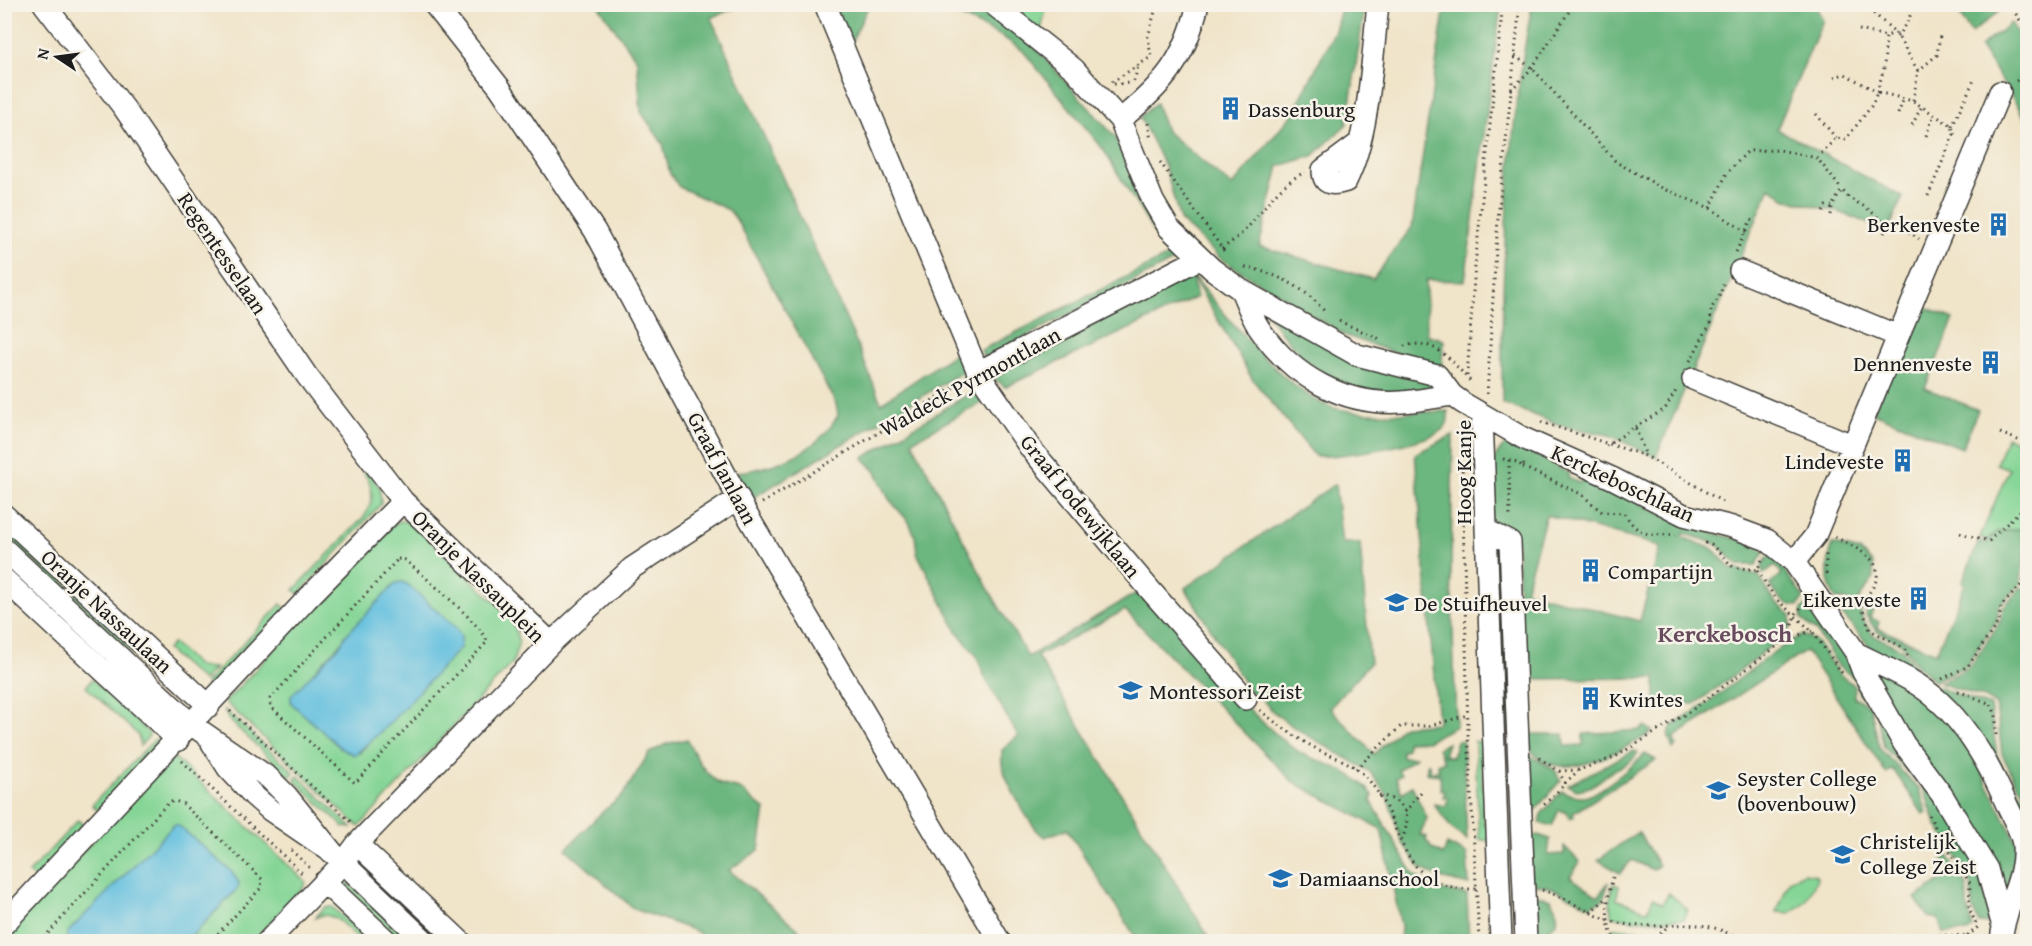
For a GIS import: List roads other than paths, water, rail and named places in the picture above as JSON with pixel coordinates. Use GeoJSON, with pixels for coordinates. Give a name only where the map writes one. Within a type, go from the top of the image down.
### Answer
{"type":"FeatureCollection","features":[{"type":"Feature","properties":{"kind":"street","name":"Regentesselaan"},"geometry":{"type":"LineString","coordinates":[[44,4],[124,108],[307,376],[403,501]]}},
{"type":"Feature","properties":{"kind":"street","name":"Graaf Janlaan"},"geometry":{"type":"LineString","coordinates":[[434,4],[500,88],[595,231],[743,506],[1000,942]]}},
{"type":"Feature","properties":{"kind":"street","name":"Graaf Lodewijklaan"},"geometry":{"type":"LineString","coordinates":[[825,4],[978,372],[1031,448],[1151,591],[1246,699]]}},
{"type":"Feature","properties":{"kind":"street","name":"Kerckeboschlaan"},"geometry":{"type":"LineString","coordinates":[[993,4],[1074,69],[1120,120],[1153,201],[1168,228],[1199,259],[1241,290],[1357,355],[1437,375],[1541,446],[1614,479],[1675,512],[1751,533],[1770,542],[1794,562],[1856,653],[1863,672],[1904,744],[1942,795],[1987,869],[2001,932]]}},
{"type":"Feature","properties":{"kind":"street"},"geometry":{"type":"LineString","coordinates":[[1120,120],[1171,74],[1187,43],[1198,4]]}},
{"type":"Feature","properties":{"kind":"street"},"geometry":{"type":"LineString","coordinates":[[1323,170],[1323,177],[1328,183],[1335,185],[1346,181],[1354,165],[1366,104],[1378,4]]}},
{"type":"Feature","properties":{"kind":"street"},"geometry":{"type":"LineString","coordinates":[[1794,562],[1815,536],[2000,92]]}},
{"type":"Feature","properties":{"kind":"street","name":"Waldeck Pyrmontlaan"},"geometry":{"type":"LineString","coordinates":[[978,372],[1199,259]]}},
{"type":"Feature","properties":{"kind":"street"},"geometry":{"type":"LineString","coordinates":[[1734,268],[1898,336]]}},
{"type":"Feature","properties":{"kind":"street","name":"Kerckeboschlaan"},"geometry":{"type":"LineString","coordinates":[[1241,290],[1260,330],[1288,363],[1316,384],[1348,397],[1400,402],[1467,394]]}},
{"type":"Feature","properties":{"kind":"street"},"geometry":{"type":"LineString","coordinates":[[1687,377],[1852,446]]}},
{"type":"Feature","properties":{"kind":"street","name":"Hoog Kanje"},"geometry":{"type":"LineString","coordinates":[[1484,408],[1486,530],[1501,942]]}},
{"type":"Feature","properties":{"kind":"street","name":"Oranje Nassauplein"},"geometry":{"type":"LineString","coordinates":[[4,924],[330,575],[403,501],[551,643],[361,840],[338,858],[321,885],[267,942]]}},
{"type":"Feature","properties":{"kind":"street"},"geometry":{"type":"LineString","coordinates":[[551,643],[632,568],[743,506]]}},
{"type":"Feature","properties":{"kind":"street","name":"Oranje Nassaulaan"},"geometry":{"type":"LineString","coordinates":[[4,515],[212,702]]}},
{"type":"Feature","properties":{"kind":"street","name":"Hoog Kanje"},"geometry":{"type":"LineString","coordinates":[[1486,530],[1510,542],[1520,750],[1527,826]]}},
{"type":"Feature","properties":{"kind":"street","name":"Oranje Nassaulaan"},"geometry":{"type":"LineString","coordinates":[[4,549],[180,738]]}},
{"type":"Feature","properties":{"kind":"street","name":"Oranje Nassaulaan"},"geometry":{"type":"LineString","coordinates":[[4,579],[180,738],[209,738],[269,778],[287,796],[338,858],[426,942]]}},
{"type":"Feature","properties":{"kind":"street","name":"Kerckeboschlaan"},"geometry":{"type":"LineString","coordinates":[[1856,653],[1911,681],[1948,708],[1972,738],[2002,794],[2023,843],[2022,872],[2001,932]]}},
{"type":"Feature","properties":{"kind":"street"},"geometry":{"type":"LineString","coordinates":[[1497,828],[1527,826],[1524,887],[1527,942]]}},
{"type":"Feature","properties":{"kind":"street"},"geometry":{"type":"LineString","coordinates":[[361,840],[461,942]]}},
{"type":"Feature","properties":{"kind":"street"},"geometry":{"type":"LineString","coordinates":[[321,885],[388,942]]}},
{"type":"Feature","properties":{"kind":"water"},"geometry":{"type":"Polygon","coordinates":[[[402,582],[456,628],[461,636],[461,647],[388,725],[355,755],[343,750],[291,703],[291,696],[396,583],[402,582]]]}},
{"type":"Feature","properties":{"kind":"water"},"geometry":{"type":"Polygon","coordinates":[[[174,825],[178,825],[231,871],[239,883],[238,888],[187,941],[65,941],[68,932],[174,825]]]}},
{"type":"Feature","properties":{"kind":"place","name":"Dassenburg"},"geometry":{"type":"Point","coordinates":[1230,109]}},
{"type":"Feature","properties":{"kind":"place","name":"Berkenveste"},"geometry":{"type":"Point","coordinates":[1998,224]}},
{"type":"Feature","properties":{"kind":"place","name":"Dennenveste"},"geometry":{"type":"Point","coordinates":[1990,363]}},
{"type":"Feature","properties":{"kind":"place","name":"Lindeveste"},"geometry":{"type":"Point","coordinates":[1902,461]}},
{"type":"Feature","properties":{"kind":"place","name":"Compartijn"},"geometry":{"type":"Point","coordinates":[1590,571]}},
{"type":"Feature","properties":{"kind":"place","name":"Eikenveste"},"geometry":{"type":"Point","coordinates":[1919,599]}},
{"type":"Feature","properties":{"kind":"place","name":"De Stuifheuvel"},"geometry":{"type":"Point","coordinates":[1396,603]}},
{"type":"Feature","properties":{"kind":"place","name":"Montessori Zeist"},"geometry":{"type":"Point","coordinates":[1131,691]}},
{"type":"Feature","properties":{"kind":"place","name":"Kwintes"},"geometry":{"type":"Point","coordinates":[1591,699]}},
{"type":"Feature","properties":{"kind":"place","name":"Seyster College (bovenbouw)"},"geometry":{"type":"Point","coordinates":[1719,791]}},
{"type":"Feature","properties":{"kind":"place","name":"Christelijk College Zeist"},"geometry":{"type":"Point","coordinates":[1842,854]}},
{"type":"Feature","properties":{"kind":"place","name":"Damiaanschool"},"geometry":{"type":"Point","coordinates":[1281,878]}},
{"type":"Feature","properties":{"kind":"district","name":"Kerckebosch"},"geometry":{"type":"Point","coordinates":[1725,634]}}]}
